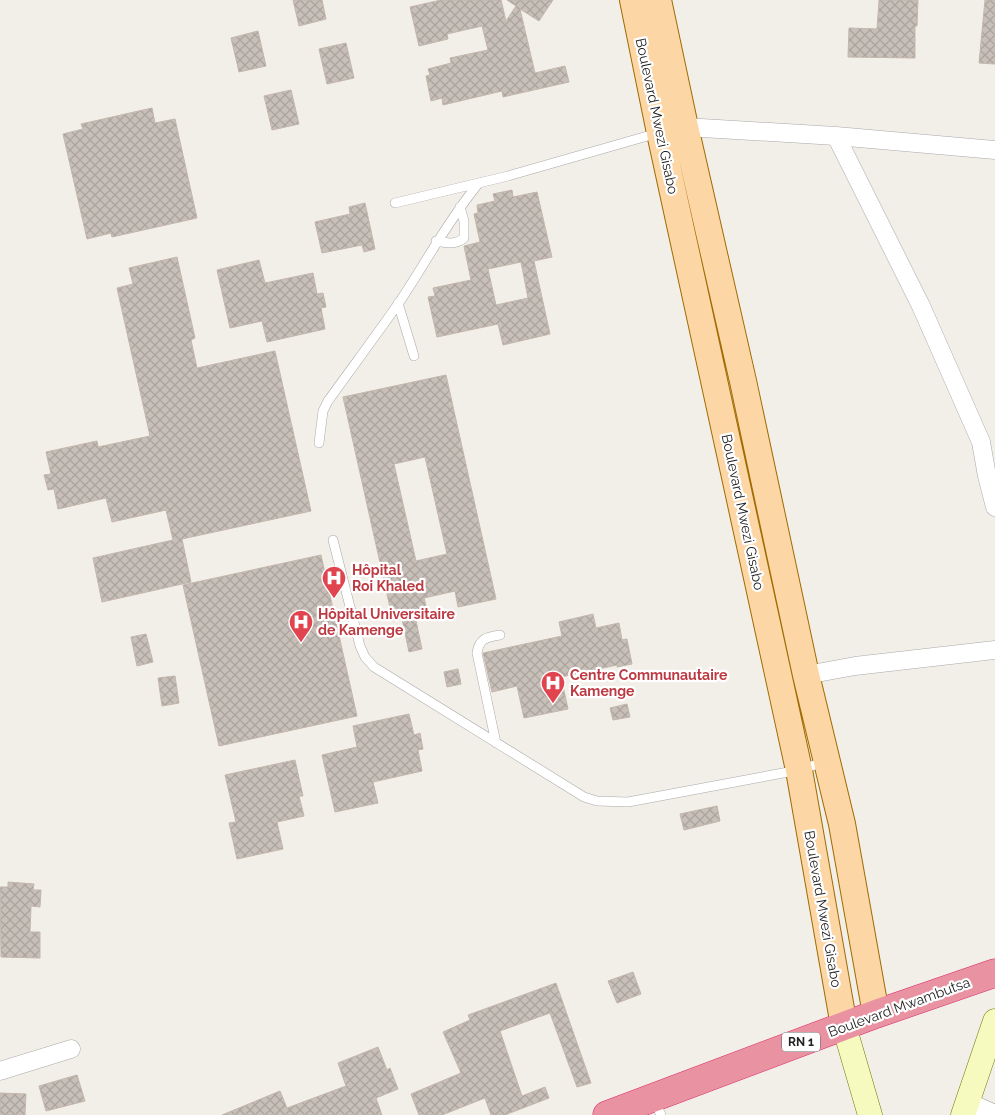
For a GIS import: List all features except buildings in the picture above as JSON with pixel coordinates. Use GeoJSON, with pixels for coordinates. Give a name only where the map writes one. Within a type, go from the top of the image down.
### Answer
{"type":"FeatureCollection","features":[{"type":"Feature","properties":{"kind":"highway","name":"Boulevard Mwambutsa"},"geometry":{"type":"LineString","coordinates":[[616,1113],[657,1106],[844,1026],[995,972]]}},
{"type":"Feature","properties":{"kind":"main road","name":"Boulevard Mwezi Gisabo"},"geometry":{"type":"LineString","coordinates":[[633,0],[743,381],[806,674],[842,824],[876,1014]]}},
{"type":"Feature","properties":{"kind":"main road","name":"Boulevard Mwezi Gisabo"},"geometry":{"type":"LineString","coordinates":[[658,0],[672,130],[716,388],[799,770],[844,1026]]}},
{"type":"Feature","properties":{"kind":"main road"},"geometry":{"type":"LineString","coordinates":[[716,388],[743,381]]}},
{"type":"Feature","properties":{"kind":"street"},"geometry":{"type":"LineString","coordinates":[[672,130],[836,136],[995,150]]}},
{"type":"Feature","properties":{"kind":"street"},"geometry":{"type":"LineString","coordinates":[[836,136],[988,438],[987,476],[995,507]]}},
{"type":"Feature","properties":{"kind":"street"},"geometry":{"type":"LineString","coordinates":[[806,674],[855,666],[995,650]]}},
{"type":"Feature","properties":{"kind":"street"},"geometry":{"type":"LineString","coordinates":[[995,1020],[966,1109],[995,1114]]}},
{"type":"Feature","properties":{"kind":"street"},"geometry":{"type":"LineString","coordinates":[[844,1026],[870,1115]]}},
{"type":"Feature","properties":{"kind":"street"},"geometry":{"type":"LineString","coordinates":[[0,1071],[71,1048]]}},
{"type":"Feature","properties":{"kind":"lane"},"geometry":{"type":"LineString","coordinates":[[395,202],[478,184],[672,130]]}},
{"type":"Feature","properties":{"kind":"lane"},"geometry":{"type":"LineString","coordinates":[[319,443],[323,411],[328,401],[398,303],[436,242],[478,184]]}},
{"type":"Feature","properties":{"kind":"lane"},"geometry":{"type":"LineString","coordinates":[[436,242],[454,243],[464,238],[464,221],[460,207]]}},
{"type":"Feature","properties":{"kind":"lane"},"geometry":{"type":"LineString","coordinates":[[398,303],[414,356]]}},
{"type":"Feature","properties":{"kind":"lane"},"geometry":{"type":"LineString","coordinates":[[333,540],[360,646],[374,667],[584,797],[611,802],[628,802],[799,770],[827,761]]}},
{"type":"Feature","properties":{"kind":"lane"},"geometry":{"type":"LineString","coordinates":[[496,743],[477,653],[478,644],[484,638],[500,635]]}},
{"type":"Feature","properties":{"kind":"place","name":"Hôpital Roi Khaled"},"geometry":{"type":"Point","coordinates":[334,599]}},
{"type":"Feature","properties":{"kind":"place","name":"Hôpital Universitaire de Kamenge"},"geometry":{"type":"Point","coordinates":[301,643]}},
{"type":"Feature","properties":{"kind":"place","name":"Centre Communautaire Kamenge"},"geometry":{"type":"Point","coordinates":[553,704]}}]}
